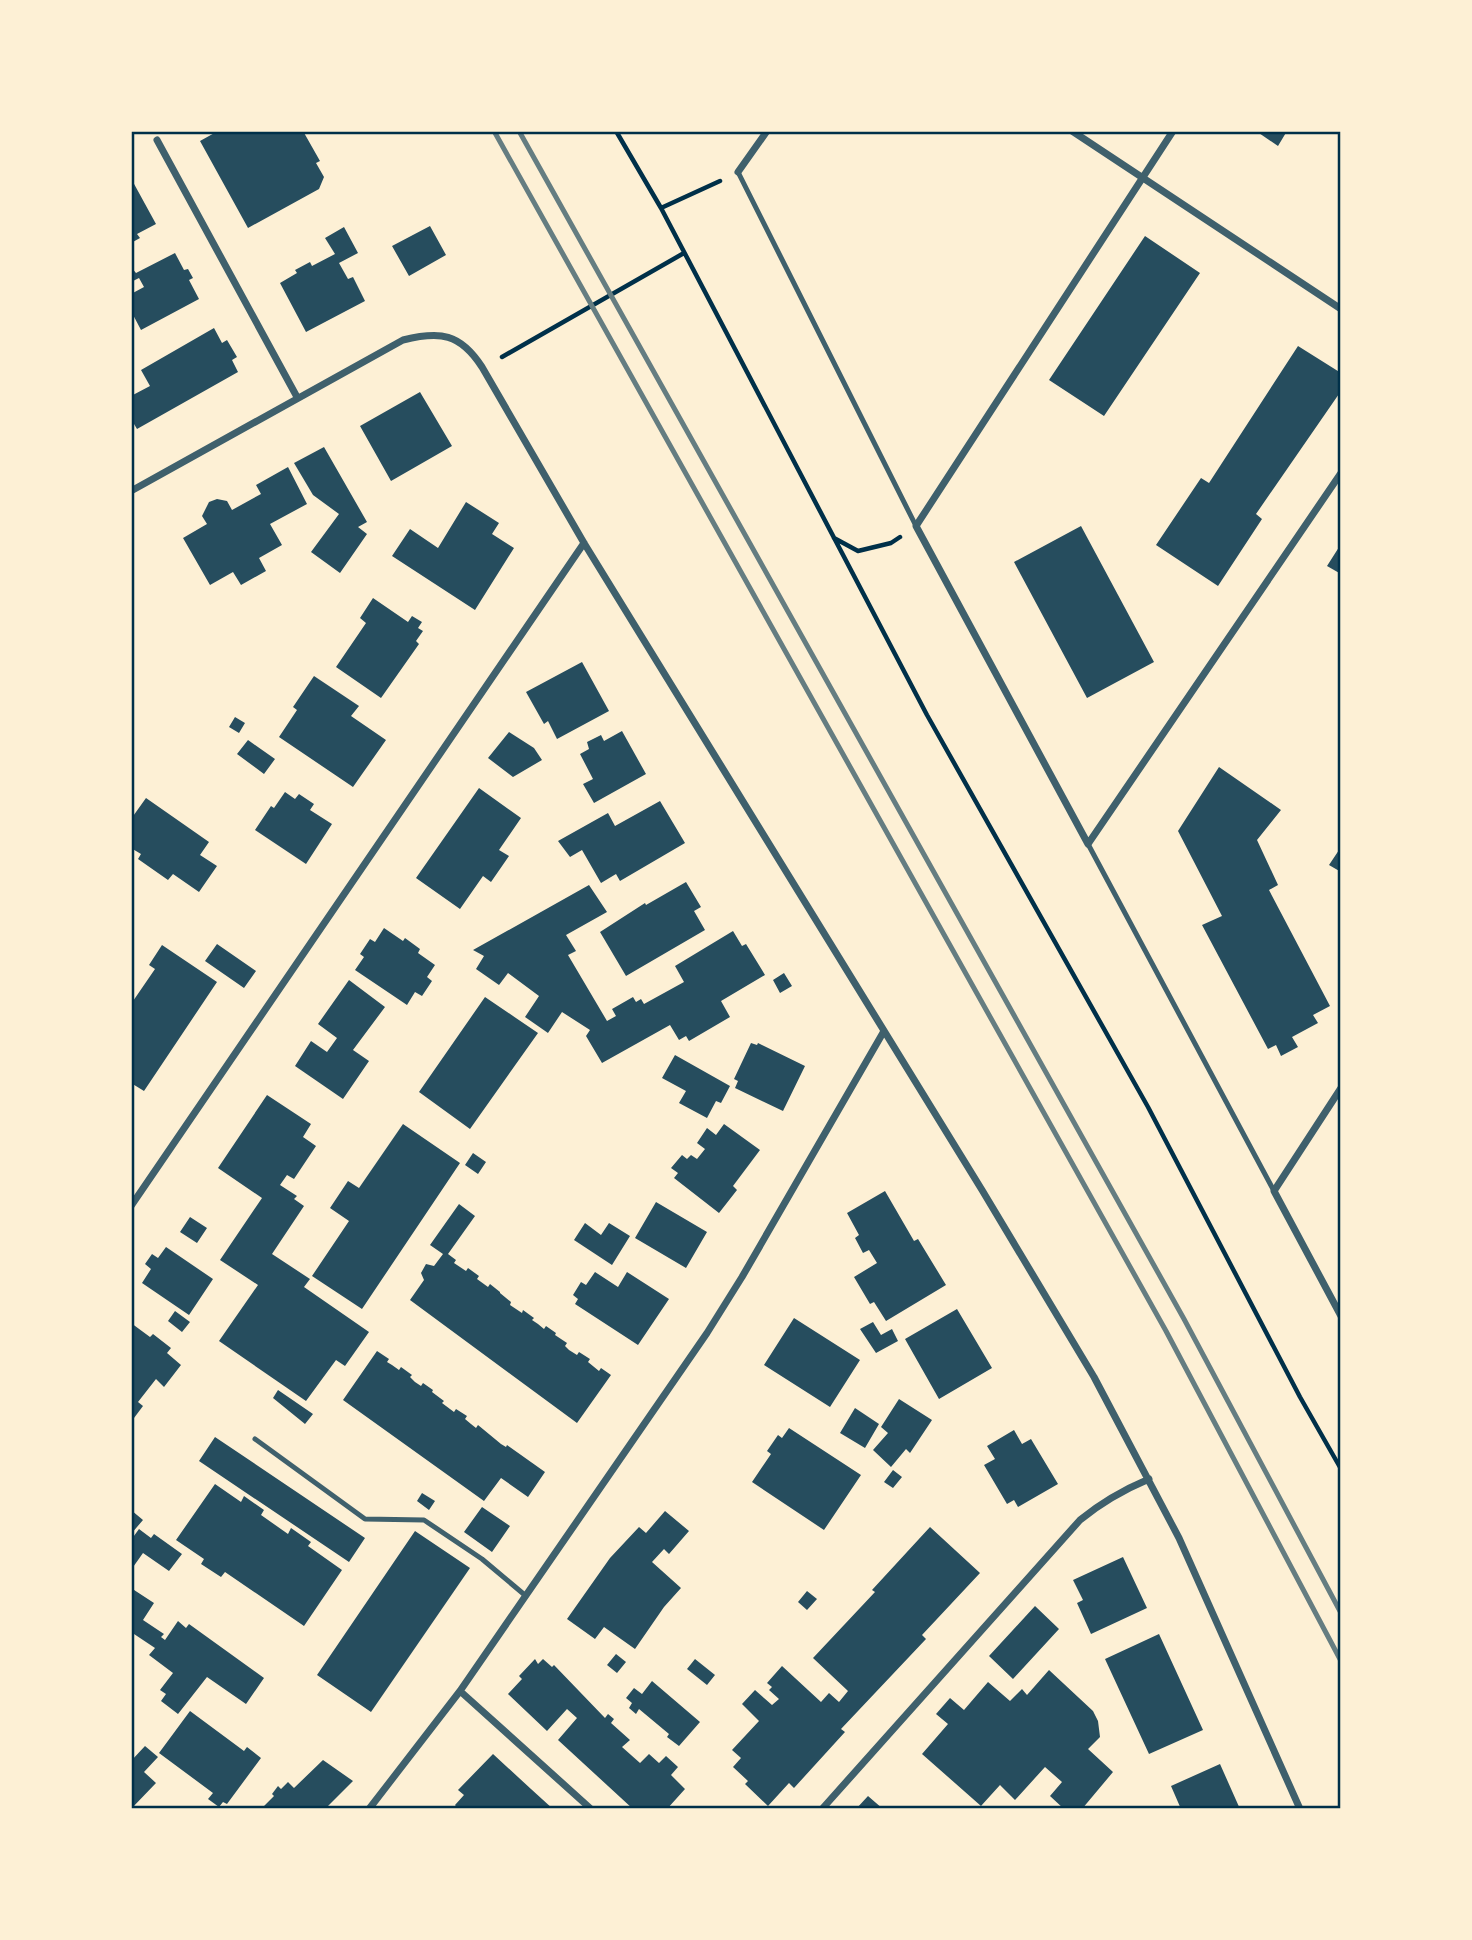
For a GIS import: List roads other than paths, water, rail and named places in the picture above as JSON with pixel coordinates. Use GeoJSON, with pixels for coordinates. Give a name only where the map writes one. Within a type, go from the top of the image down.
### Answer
{"type":"FeatureCollection","features":[{"type":"Feature","properties":{"kind":"street"},"geometry":{"type":"LineString","coordinates":[[738,173],[767,131]]}},
{"type":"Feature","properties":{"kind":"street"},"geometry":{"type":"LineString","coordinates":[[1072,131],[1341,309]]}},
{"type":"Feature","properties":{"kind":"street"},"geometry":{"type":"LineString","coordinates":[[1173,131],[916,526],[1087,845],[1341,472]]}},
{"type":"Feature","properties":{"kind":"street"},"geometry":{"type":"LineString","coordinates":[[157,140],[297,397]]}},
{"type":"Feature","properties":{"kind":"street"},"geometry":{"type":"LineString","coordinates":[[131,491],[403,340],[426,334],[445,335],[466,347],[482,367],[584,544],[1038,1281],[1094,1377],[1179,1538],[1300,1809]]}},
{"type":"Feature","properties":{"kind":"street"},"geometry":{"type":"LineString","coordinates":[[131,1206],[584,544]]}},
{"type":"Feature","properties":{"kind":"street"},"geometry":{"type":"LineString","coordinates":[[369,1809],[460,1690],[714,1322],[884,1031]]}},
{"type":"Feature","properties":{"kind":"street"},"geometry":{"type":"LineString","coordinates":[[1341,1088],[1274,1191],[1341,1316]]}},
{"type":"Feature","properties":{"kind":"street"},"geometry":{"type":"LineString","coordinates":[[822,1809],[1080,1520],[1119,1492],[1149,1479]]}},
{"type":"Feature","properties":{"kind":"street"},"geometry":{"type":"LineString","coordinates":[[460,1690],[591,1809]]}},
{"type":"Feature","properties":{"kind":"lane"},"geometry":{"type":"LineString","coordinates":[[738,173],[916,526]]}},
{"type":"Feature","properties":{"kind":"lane"},"geometry":{"type":"LineString","coordinates":[[1087,845],[1274,1191]]}},
{"type":"Feature","properties":{"kind":"lane"},"geometry":{"type":"LineString","coordinates":[[255,1439],[365,1518],[424,1520],[482,1559],[526,1596]]}},
{"type":"Feature","properties":{"kind":"railway"},"geometry":{"type":"LineString","coordinates":[[494,131],[1166,1331],[1341,1661]]}},
{"type":"Feature","properties":{"kind":"railway"},"geometry":{"type":"LineString","coordinates":[[519,131],[1184,1319],[1341,1613]]}}]}
